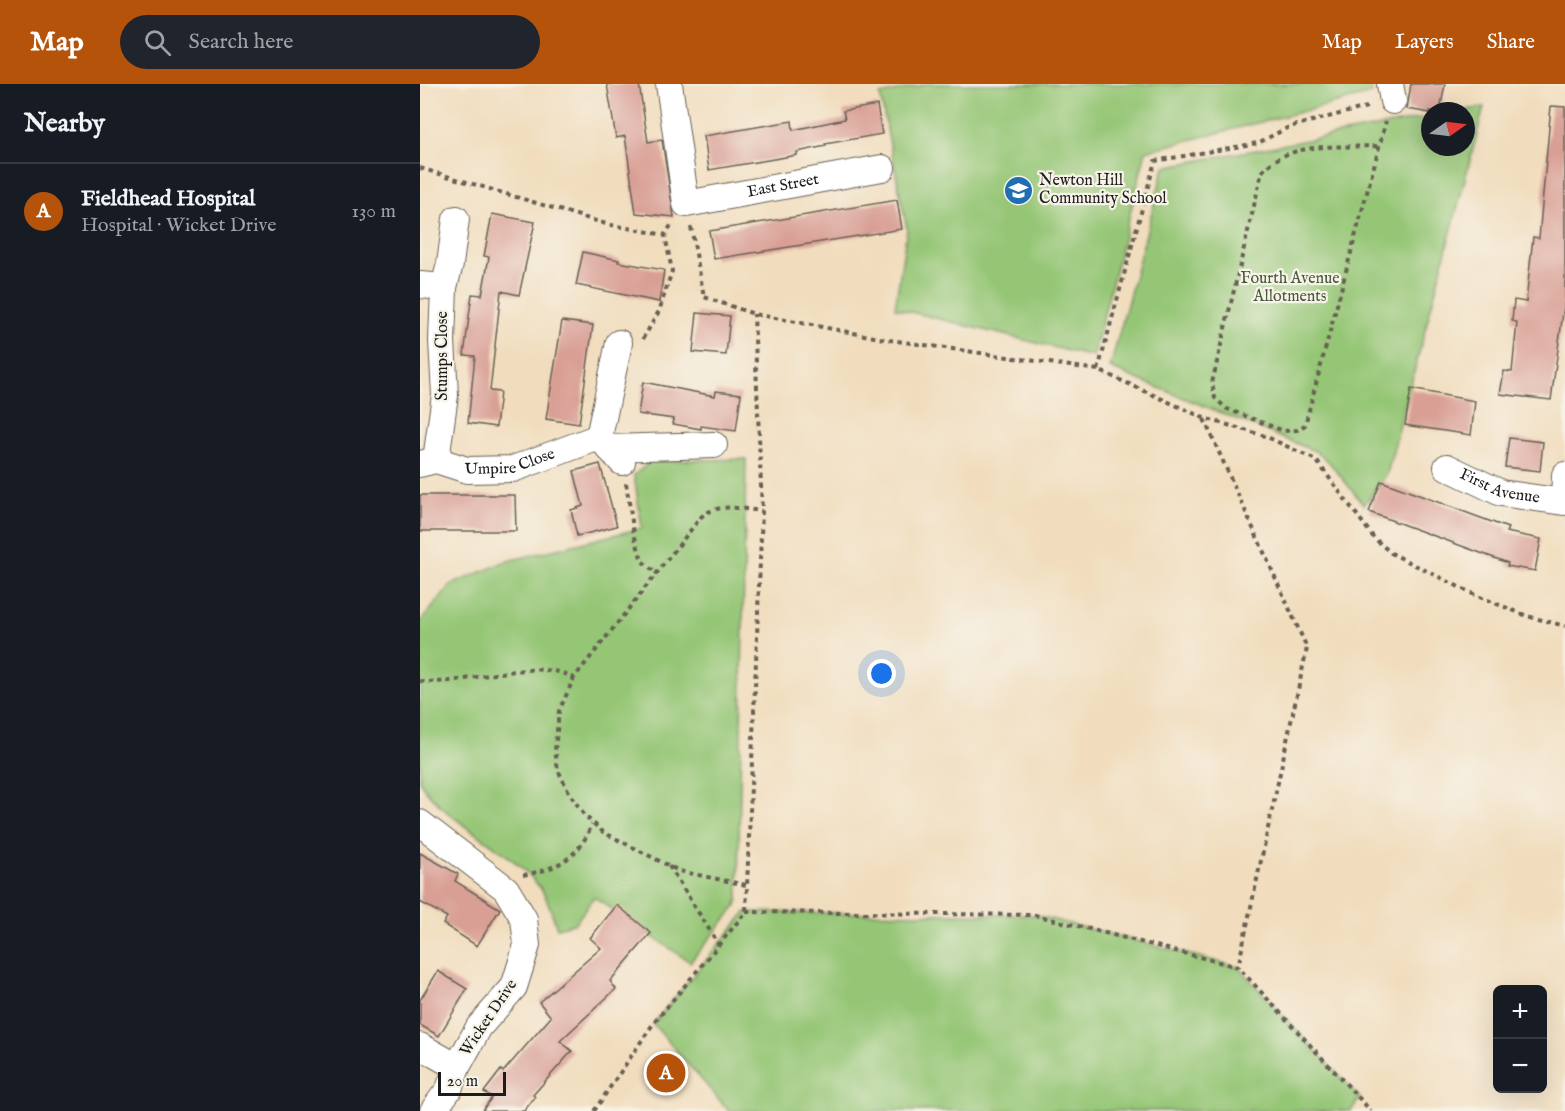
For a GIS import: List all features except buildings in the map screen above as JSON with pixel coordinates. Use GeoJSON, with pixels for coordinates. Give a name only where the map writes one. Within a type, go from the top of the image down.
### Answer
{"type":"FeatureCollection","features":[{"type":"Feature","properties":{"kind":"street"},"geometry":{"type":"LineString","coordinates":[[669,84],[686,204]]}},
{"type":"Feature","properties":{"kind":"street","name":"East Street"},"geometry":{"type":"LineString","coordinates":[[686,204],[882,168]]}},
{"type":"Feature","properties":{"kind":"street","name":"Stumps Close"},"geometry":{"type":"LineString","coordinates":[[428,462],[445,395],[442,341],[432,286],[450,264],[456,219]]}},
{"type":"Feature","properties":{"kind":"street"},"geometry":{"type":"LineString","coordinates":[[610,449],[619,343]]}},
{"type":"Feature","properties":{"kind":"street","name":"Umpire Close"},"geometry":{"type":"LineString","coordinates":[[428,462],[467,470],[513,469],[610,449],[714,445]]}},
{"type":"Feature","properties":{"kind":"street","name":"First Avenue"},"geometry":{"type":"LineString","coordinates":[[1447,466],[1501,493],[1564,502],[1565,475]]}},
{"type":"Feature","properties":{"kind":"street","name":"Wicket Drive"},"geometry":{"type":"LineString","coordinates":[[420,824],[506,889],[524,919],[527,945],[514,987],[479,1027],[457,1067],[449,1089],[433,1111]]}},
{"type":"Feature","properties":{"kind":"street"},"geometry":{"type":"LineString","coordinates":[[420,1046],[457,1067]]}},
{"type":"Feature","properties":{"kind":"path"},"geometry":{"type":"LineString","coordinates":[[1098,370],[1155,161],[1258,143],[1289,127],[1391,92]]}},
{"type":"Feature","properties":{"kind":"path"},"geometry":{"type":"LineString","coordinates":[[1377,146],[1305,425],[1297,430],[1284,431],[1227,409],[1215,398],[1212,383],[1262,172],[1270,162],[1287,152],[1377,146]]}},
{"type":"Feature","properties":{"kind":"path"},"geometry":{"type":"LineString","coordinates":[[420,168],[606,224],[665,235]]}},
{"type":"Feature","properties":{"kind":"path"},"geometry":{"type":"LineString","coordinates":[[619,343],[641,342],[659,311],[672,271],[665,235],[686,204]]}},
{"type":"Feature","properties":{"kind":"path"},"geometry":{"type":"LineString","coordinates":[[686,204],[704,297],[754,314],[890,340],[1098,370],[1204,418],[1265,436],[1316,460],[1374,538],[1391,553],[1475,595],[1527,616],[1565,626]]}},
{"type":"Feature","properties":{"kind":"path"},"geometry":{"type":"LineString","coordinates":[[594,1111],[653,1024],[746,912],[762,511],[754,314]]}},
{"type":"Feature","properties":{"kind":"path"},"geometry":{"type":"LineString","coordinates":[[1204,418],[1306,648],[1238,967]]}},
{"type":"Feature","properties":{"kind":"path"},"geometry":{"type":"LineString","coordinates":[[610,449],[642,561],[656,573]]}},
{"type":"Feature","properties":{"kind":"path"},"geometry":{"type":"LineString","coordinates":[[746,885],[668,866],[592,824],[577,805],[558,770],[555,750],[559,711],[574,678],[656,573],[710,509],[721,507],[762,511]]}},
{"type":"Feature","properties":{"kind":"path"},"geometry":{"type":"LineString","coordinates":[[420,681],[467,680],[538,668],[553,669],[574,678]]}},
{"type":"Feature","properties":{"kind":"path"},"geometry":{"type":"LineString","coordinates":[[496,880],[538,873],[562,864],[583,845],[592,824]]}},
{"type":"Feature","properties":{"kind":"path"},"geometry":{"type":"LineString","coordinates":[[668,866],[719,945]]}},
{"type":"Feature","properties":{"kind":"path"},"geometry":{"type":"LineString","coordinates":[[746,912],[1035,915],[1238,967],[1371,1111]]}},
{"type":"Feature","properties":{"kind":"green space","name":"Newton Hill Community School"},"geometry":{"type":"Polygon","coordinates":[[[928,84],[1370,84],[1372,94],[1146,151],[1093,357],[895,308],[907,229],[880,95],[928,84]]]}},
{"type":"Feature","properties":{"kind":"green space","name":"Fourth Avenue Allotments"},"geometry":{"type":"Polygon","coordinates":[[[1484,107],[1475,141],[1475,109],[1484,107]]]}},
{"type":"Feature","properties":{"kind":"green space","name":"Fourth Avenue Allotments"},"geometry":{"type":"Polygon","coordinates":[[[1421,119],[1421,156],[1471,156],[1387,474],[1364,505],[1329,462],[1315,451],[1110,368],[1164,167],[1421,119]]]}},
{"type":"Feature","properties":{"kind":"green space"},"geometry":{"type":"Polygon","coordinates":[[[746,459],[738,899],[735,908],[690,962],[594,897],[575,923],[557,928],[544,893],[528,874],[432,798],[420,782],[420,622],[451,585],[504,562],[642,528],[634,475],[651,461],[746,459]]]}},
{"type":"Feature","properties":{"kind":"green space"},"geometry":{"type":"Polygon","coordinates":[[[746,912],[1035,915],[1238,967],[1360,1098],[1351,1111],[729,1111],[653,1024],[746,912]]]}},
{"type":"Feature","properties":{"kind":"place","name":"Newton Hill Community School"},"geometry":{"type":"Point","coordinates":[1018,190]}},
{"type":"Feature","properties":{"kind":"place","name":"Fieldhead Hospital"},"geometry":{"type":"Point","coordinates":[666,1073]}}]}
